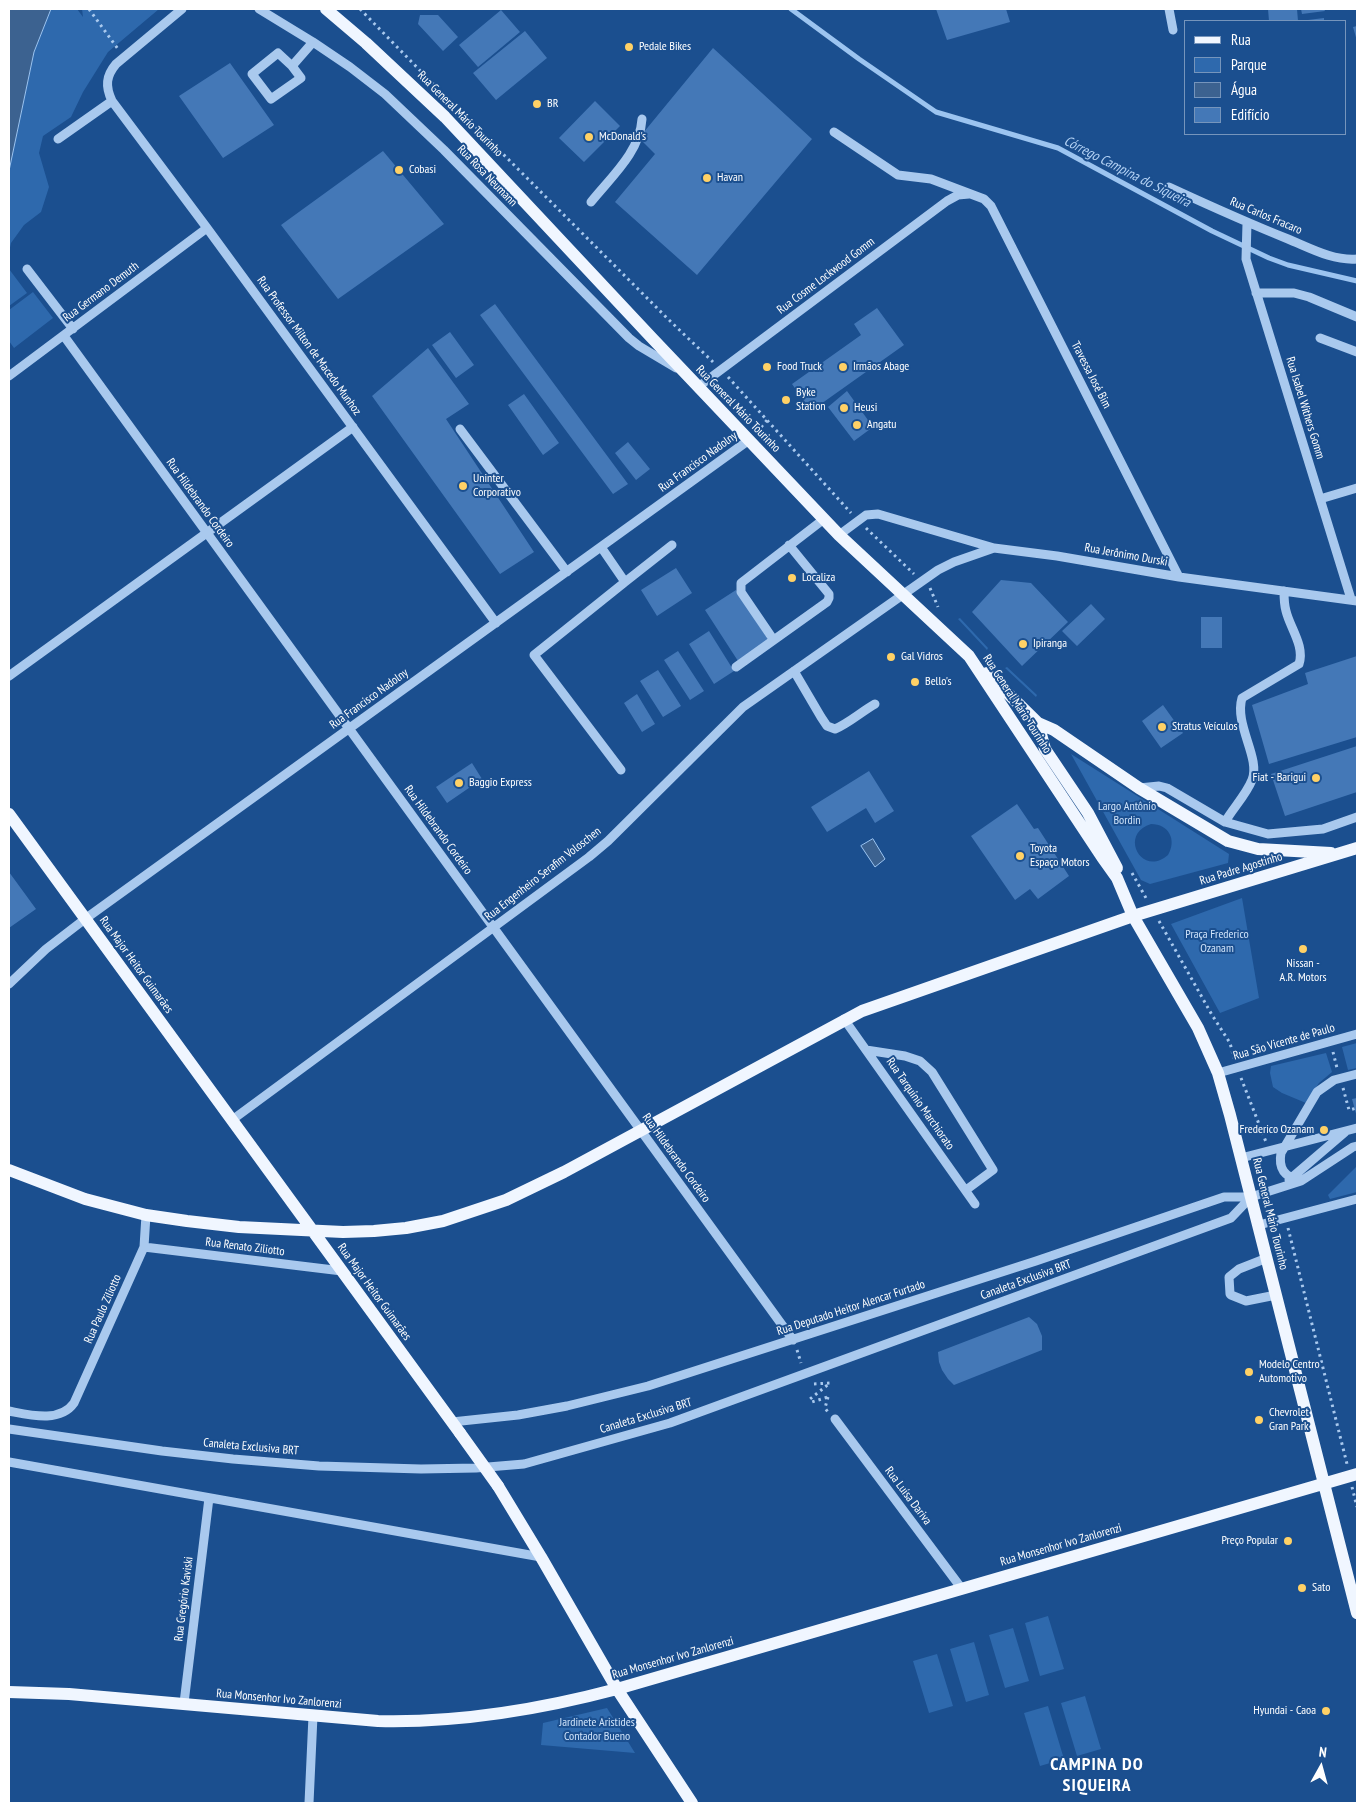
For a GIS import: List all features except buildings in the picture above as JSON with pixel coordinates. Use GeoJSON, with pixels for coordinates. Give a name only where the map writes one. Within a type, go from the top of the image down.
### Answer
{"type":"FeatureCollection","features":[{"type":"Feature","properties":{"kind":"main road","name":"Rua General Mário Tourinho"},"geometry":{"type":"LineString","coordinates":[[326,9],[366,43],[445,117],[840,536],[969,656],[1117,878],[1133,916],[1186,1006],[1218,1073],[1259,1225],[1357,1613]]}},
{"type":"Feature","properties":{"kind":"main road"},"geometry":{"type":"LineString","coordinates":[[969,656],[1038,723],[1054,730],[1139,788],[1228,841],[1258,849],[1341,853]]}},
{"type":"Feature","properties":{"kind":"main road"},"geometry":{"type":"LineString","coordinates":[[1038,723],[1045,749],[1088,813],[1117,866],[1117,878]]}},
{"type":"Feature","properties":{"kind":"main road","name":"Rua Major Heitor Guimarães"},"geometry":{"type":"LineString","coordinates":[[9,814],[498,1486],[617,1688],[692,1803]]}},
{"type":"Feature","properties":{"kind":"main road","name":"Rua Padre Agostinho"},"geometry":{"type":"LineString","coordinates":[[9,1170],[85,1199],[146,1215],[230,1226],[313,1231],[374,1231],[406,1228],[443,1221],[506,1200],[543,1183],[844,1019],[884,1002],[1133,916],[1357,848]]}},
{"type":"Feature","properties":{"kind":"main road","name":"Rua Monsenhor Ivo Zanlorenzi"},"geometry":{"type":"LineString","coordinates":[[9,1692],[69,1694],[312,1716],[404,1722],[464,1719],[543,1707],[617,1688],[1357,1474]]}},
{"type":"Feature","properties":{"kind":"street","name":"Rua Professor Milton de Macedo Munhoz"},"geometry":{"type":"LineString","coordinates":[[182,9],[110,71],[107,81],[108,92],[112,101],[496,623]]}},
{"type":"Feature","properties":{"kind":"street","name":"Rua Rosa Neumann"},"geometry":{"type":"LineString","coordinates":[[259,9],[313,42],[385,94],[416,122],[629,338],[638,346],[685,373]]}},
{"type":"Feature","properties":{"kind":"street"},"geometry":{"type":"LineString","coordinates":[[1169,9],[1173,30]]}},
{"type":"Feature","properties":{"kind":"street"},"geometry":{"type":"LineString","coordinates":[[292,66],[313,42]]}},
{"type":"Feature","properties":{"kind":"street"},"geometry":{"type":"LineString","coordinates":[[278,53],[292,66],[301,78],[271,99],[252,74],[278,53]]}},
{"type":"Feature","properties":{"kind":"street"},"geometry":{"type":"LineString","coordinates":[[58,139],[112,101]]}},
{"type":"Feature","properties":{"kind":"street"},"geometry":{"type":"LineString","coordinates":[[591,202],[632,151],[642,129],[642,119]]}},
{"type":"Feature","properties":{"kind":"street","name":"Travessa José Bim"},"geometry":{"type":"LineString","coordinates":[[834,132],[898,175],[931,179],[984,199],[992,206],[1180,577]]}},
{"type":"Feature","properties":{"kind":"street","name":"Rua Carlos Fracaro"},"geometry":{"type":"LineString","coordinates":[[1169,187],[1247,223],[1330,256],[1347,260],[1357,259]]}},
{"type":"Feature","properties":{"kind":"street","name":"Rua Cosme Lockwood Gomm"},"geometry":{"type":"LineString","coordinates":[[698,386],[947,201],[958,195],[972,194]]}},
{"type":"Feature","properties":{"kind":"street","name":"Rua Isabel Withers Gomm"},"geometry":{"type":"LineString","coordinates":[[1247,223],[1246,259],[1320,499],[1354,600]]}},
{"type":"Feature","properties":{"kind":"street","name":"Rua Germano Demuth"},"geometry":{"type":"LineString","coordinates":[[9,376],[207,228]]}},
{"type":"Feature","properties":{"kind":"street"},"geometry":{"type":"LineString","coordinates":[[27,268],[72,329]]}},
{"type":"Feature","properties":{"kind":"street"},"geometry":{"type":"LineString","coordinates":[[1256,293],[1294,293],[1309,297],[1357,317]]}},
{"type":"Feature","properties":{"kind":"street","name":"Rua Hildebrando Cordeiro"},"geometry":{"type":"LineString","coordinates":[[64,336],[793,1340]]}},
{"type":"Feature","properties":{"kind":"street"},"geometry":{"type":"LineString","coordinates":[[1320,338],[1357,352]]}},
{"type":"Feature","properties":{"kind":"street"},"geometry":{"type":"LineString","coordinates":[[9,676],[352,427]]}},
{"type":"Feature","properties":{"kind":"street"},"geometry":{"type":"LineString","coordinates":[[460,429],[568,572]]}},
{"type":"Feature","properties":{"kind":"street","name":"Rua Francisco Nadolny"},"geometry":{"type":"LineString","coordinates":[[9,984],[46,949],[86,919],[749,440]]}},
{"type":"Feature","properties":{"kind":"street"},"geometry":{"type":"LineString","coordinates":[[1320,499],[1357,488]]}},
{"type":"Feature","properties":{"kind":"street"},"geometry":{"type":"LineString","coordinates":[[840,536],[866,515],[878,514],[994,548]]}},
{"type":"Feature","properties":{"kind":"street"},"geometry":{"type":"LineString","coordinates":[[773,639],[741,592],[741,583],[824,519]]}},
{"type":"Feature","properties":{"kind":"street"},"geometry":{"type":"LineString","coordinates":[[621,770],[534,654],[672,545]]}},
{"type":"Feature","properties":{"kind":"street"},"geometry":{"type":"LineString","coordinates":[[736,667],[830,598],[829,594],[789,545]]}},
{"type":"Feature","properties":{"kind":"street"},"geometry":{"type":"LineString","coordinates":[[601,547],[625,582]]}},
{"type":"Feature","properties":{"kind":"street","name":"Rua Jerônimo Durski"},"geometry":{"type":"LineString","coordinates":[[902,594],[938,570],[954,562],[994,548],[1057,556],[1180,577],[1354,600]]}},
{"type":"Feature","properties":{"kind":"street"},"geometry":{"type":"LineString","coordinates":[[1225,822],[1253,779],[1254,768],[1252,759],[1239,716],[1239,706],[1242,698],[1299,664],[1301,659],[1301,651],[1286,612],[1284,590]]}},
{"type":"Feature","properties":{"kind":"street","name":"Rua Engenheiro Serafim Voloschen"},"geometry":{"type":"LineString","coordinates":[[232,1120],[589,857],[608,841],[733,716],[902,594]]}},
{"type":"Feature","properties":{"kind":"street"},"geometry":{"type":"LineString","coordinates":[[794,671],[827,726],[835,729],[845,725],[859,713],[875,704]]}},
{"type":"Feature","properties":{"kind":"street"},"geometry":{"type":"LineString","coordinates":[[1139,788],[1159,786],[1167,788],[1225,822],[1254,832],[1268,834],[1323,829],[1357,817]]}},
{"type":"Feature","properties":{"kind":"street","name":"Rua Tarquínio Marchiorato"},"geometry":{"type":"LineString","coordinates":[[844,1019],[975,1204]]}},
{"type":"Feature","properties":{"kind":"street","name":"Rua São Vicente de Paulo"},"geometry":{"type":"LineString","coordinates":[[1218,1073],[1357,1034]]}},
{"type":"Feature","properties":{"kind":"street"},"geometry":{"type":"LineString","coordinates":[[866,1050],[905,1056],[920,1061],[932,1072],[993,1170],[966,1190]]}},
{"type":"Feature","properties":{"kind":"street"},"geometry":{"type":"LineString","coordinates":[[1301,1181],[1291,1179],[1285,1174],[1281,1168],[1281,1153],[1317,1092],[1334,1080],[1357,1074]]}},
{"type":"Feature","properties":{"kind":"street"},"geometry":{"type":"LineString","coordinates":[[1241,1158],[1357,1128]]}},
{"type":"Feature","properties":{"kind":"street"},"geometry":{"type":"LineString","coordinates":[[1279,1189],[1348,1130]]}},
{"type":"Feature","properties":{"kind":"street"},"geometry":{"type":"LineString","coordinates":[[1251,1197],[1301,1181],[1357,1146]]}},
{"type":"Feature","properties":{"kind":"street","name":"Rua Deputado Heitor Alencar Furtado"},"geometry":{"type":"LineString","coordinates":[[452,1422],[518,1415],[605,1397],[692,1373],[1036,1261],[1224,1197],[1251,1197]]}},
{"type":"Feature","properties":{"kind":"street","name":"Canaleta Exclusiva BRT"},"geometry":{"type":"LineString","coordinates":[[9,1429],[233,1459],[328,1466],[421,1469],[476,1468],[524,1464],[661,1426],[1231,1218],[1251,1197]]}},
{"type":"Feature","properties":{"kind":"street"},"geometry":{"type":"LineString","coordinates":[[1259,1225],[1357,1199]]}},
{"type":"Feature","properties":{"kind":"street","name":"Rua Paulo Ziliotto"},"geometry":{"type":"LineString","coordinates":[[9,1412],[48,1416],[56,1415],[69,1410],[74,1403],[144,1247],[146,1215]]}},
{"type":"Feature","properties":{"kind":"street","name":"Rua Renato Ziliotto"},"geometry":{"type":"LineString","coordinates":[[144,1247],[342,1271]]}},
{"type":"Feature","properties":{"kind":"street"},"geometry":{"type":"LineString","coordinates":[[1267,1258],[1236,1270],[1228,1279],[1230,1294],[1246,1301],[1276,1295]]}},
{"type":"Feature","properties":{"kind":"street","name":"Rua Luísa Dariva"},"geometry":{"type":"LineString","coordinates":[[835,1419],[962,1588]]}},
{"type":"Feature","properties":{"kind":"street"},"geometry":{"type":"LineString","coordinates":[[9,1462],[541,1557]]}},
{"type":"Feature","properties":{"kind":"street","name":"Rua Gregório Kaviski"},"geometry":{"type":"LineString","coordinates":[[184,1703],[209,1498]]}},
{"type":"Feature","properties":{"kind":"street"},"geometry":{"type":"LineString","coordinates":[[309,1803],[312,1716]]}},
{"type":"Feature","properties":{"kind":"path"},"geometry":{"type":"LineString","coordinates":[[360,9],[445,96]]}},
{"type":"Feature","properties":{"kind":"path"},"geometry":{"type":"LineString","coordinates":[[89,10],[116,46]]}},
{"type":"Feature","properties":{"kind":"path"},"geometry":{"type":"LineString","coordinates":[[472,123],[669,320],[721,369],[858,520]]}},
{"type":"Feature","properties":{"kind":"path"},"geometry":{"type":"LineString","coordinates":[[793,1340],[805,1374],[806,1385],[830,1383],[810,1399],[812,1402],[828,1396]]}},
{"type":"Feature","properties":{"kind":"green space"},"geometry":{"type":"Polygon","coordinates":[[[51,9],[77,9],[83,17],[82,9],[159,9],[108,52],[83,92],[71,117],[43,136],[39,153],[49,187],[41,212],[24,225],[11,243],[9,252],[9,171],[34,52],[51,9]]]}},
{"type":"Feature","properties":{"kind":"green space"},"geometry":{"type":"Polygon","coordinates":[[[9,269],[27,293],[9,306],[9,269]]]}},
{"type":"Feature","properties":{"kind":"green space"},"geometry":{"type":"Polygon","coordinates":[[[33,292],[53,318],[14,348],[9,341],[9,310],[33,292]]]}},
{"type":"Feature","properties":{"kind":"green space"},"geometry":{"type":"Polygon","coordinates":[[[960,618],[988,648],[987,650],[958,619],[960,618]]]}},
{"type":"Feature","properties":{"kind":"green space"},"geometry":{"type":"Polygon","coordinates":[[[1007,667],[1037,695],[1036,697],[1005,668],[1007,667]]]}},
{"type":"Feature","properties":{"kind":"green space","name":"Largo Antônio Bordin"},"geometry":{"type":"Polygon","coordinates":[[[1071,754],[1229,854],[1228,863],[1150,884],[1141,880],[1071,754]],[[1151,824],[1141,829],[1136,836],[1137,852],[1142,858],[1150,861],[1158,861],[1168,855],[1172,844],[1167,830],[1151,824]]]}},
{"type":"Feature","properties":{"kind":"green space","name":"Praça Frederico Ozanam"},"geometry":{"type":"Polygon","coordinates":[[[1242,898],[1259,998],[1220,1013],[1171,924],[1242,898]]]}},
{"type":"Feature","properties":{"kind":"green space"},"geometry":{"type":"Polygon","coordinates":[[[1357,1043],[1357,1068],[1348,1070],[1342,1047],[1357,1043]]]}},
{"type":"Feature","properties":{"kind":"green space"},"geometry":{"type":"Polygon","coordinates":[[[1326,1053],[1332,1072],[1319,1083],[1306,1103],[1273,1087],[1270,1073],[1271,1066],[1326,1053]]]}},
{"type":"Feature","properties":{"kind":"green space"},"geometry":{"type":"Polygon","coordinates":[[[1357,1166],[1357,1192],[1330,1199],[1328,1195],[1357,1166]]]}},
{"type":"Feature","properties":{"kind":"green space"},"geometry":{"type":"Polygon","coordinates":[[[1048,1616],[1064,1669],[1040,1676],[1025,1623],[1048,1616]]]}},
{"type":"Feature","properties":{"kind":"green space"},"geometry":{"type":"Polygon","coordinates":[[[1013,1628],[1029,1681],[1005,1688],[989,1635],[1013,1628]]]}},
{"type":"Feature","properties":{"kind":"green space"},"geometry":{"type":"Polygon","coordinates":[[[974,1642],[989,1695],[966,1702],[950,1649],[974,1642]]]}},
{"type":"Feature","properties":{"kind":"green space"},"geometry":{"type":"Polygon","coordinates":[[[937,1654],[953,1706],[929,1713],[913,1661],[937,1654]]]}},
{"type":"Feature","properties":{"kind":"green space"},"geometry":{"type":"Polygon","coordinates":[[[1085,1696],[1101,1749],[1077,1756],[1061,1703],[1085,1696]]]}},
{"type":"Feature","properties":{"kind":"green space"},"geometry":{"type":"Polygon","coordinates":[[[1048,1706],[1064,1759],[1040,1766],[1024,1713],[1048,1706]]]}},
{"type":"Feature","properties":{"kind":"green space","name":"Jardinete Aristides Contador Bueno"},"geometry":{"type":"Polygon","coordinates":[[[607,1708],[635,1753],[541,1745],[543,1723],[607,1708]]]}},
{"type":"Feature","properties":{"kind":"water"},"geometry":{"type":"Polygon","coordinates":[[[9,9],[51,9],[34,52],[9,171],[9,9]]]}},
{"type":"Feature","properties":{"kind":"water"},"geometry":{"type":"Polygon","coordinates":[[[873,839],[885,859],[875,867],[861,846],[873,839]]]}},
{"type":"Feature","properties":{"kind":"waterway","name":"Córrego Campina do Siqueira"},"geometry":{"type":"LineString","coordinates":[[791,9],[936,112],[1058,148],[1212,231],[1269,258],[1288,265],[1357,281]]}},
{"type":"Feature","properties":{"kind":"place","name":"Pedale Bikes"},"geometry":{"type":"Point","coordinates":[629,47]}},
{"type":"Feature","properties":{"kind":"place","name":"BR"},"geometry":{"type":"Point","coordinates":[537,104]}},
{"type":"Feature","properties":{"kind":"place","name":"McDonald's"},"geometry":{"type":"Point","coordinates":[589,137]}},
{"type":"Feature","properties":{"kind":"place","name":"Cobasi"},"geometry":{"type":"Point","coordinates":[399,170]}},
{"type":"Feature","properties":{"kind":"place","name":"Havan"},"geometry":{"type":"Point","coordinates":[707,178]}},
{"type":"Feature","properties":{"kind":"place","name":"Food Truck"},"geometry":{"type":"Point","coordinates":[767,367]}},
{"type":"Feature","properties":{"kind":"place","name":"Irmãos Abage"},"geometry":{"type":"Point","coordinates":[843,367]}},
{"type":"Feature","properties":{"kind":"place","name":"Byke Station"},"geometry":{"type":"Point","coordinates":[786,400]}},
{"type":"Feature","properties":{"kind":"place","name":"Heusi"},"geometry":{"type":"Point","coordinates":[844,408]}},
{"type":"Feature","properties":{"kind":"place","name":"Angatu"},"geometry":{"type":"Point","coordinates":[857,425]}},
{"type":"Feature","properties":{"kind":"place","name":"Uninter Corporativo"},"geometry":{"type":"Point","coordinates":[463,486]}},
{"type":"Feature","properties":{"kind":"place","name":"Localiza"},"geometry":{"type":"Point","coordinates":[792,578]}},
{"type":"Feature","properties":{"kind":"place","name":"Ipiranga"},"geometry":{"type":"Point","coordinates":[1023,644]}},
{"type":"Feature","properties":{"kind":"place","name":"Gal Vidros"},"geometry":{"type":"Point","coordinates":[891,657]}},
{"type":"Feature","properties":{"kind":"place","name":"Bello's"},"geometry":{"type":"Point","coordinates":[915,682]}},
{"type":"Feature","properties":{"kind":"place","name":"Stratus Veículos"},"geometry":{"type":"Point","coordinates":[1162,727]}},
{"type":"Feature","properties":{"kind":"place","name":"Fiat - Barigui"},"geometry":{"type":"Point","coordinates":[1316,778]}},
{"type":"Feature","properties":{"kind":"place","name":"Baggio Express"},"geometry":{"type":"Point","coordinates":[459,783]}},
{"type":"Feature","properties":{"kind":"place","name":"Toyota Espaço Motors"},"geometry":{"type":"Point","coordinates":[1020,856]}},
{"type":"Feature","properties":{"kind":"place","name":"Nissan - A.R. Motors"},"geometry":{"type":"Point","coordinates":[1303,949]}},
{"type":"Feature","properties":{"kind":"place","name":"Frederico Ozanam"},"geometry":{"type":"Point","coordinates":[1324,1130]}},
{"type":"Feature","properties":{"kind":"place","name":"Modelo Centro Automotivo"},"geometry":{"type":"Point","coordinates":[1249,1372]}},
{"type":"Feature","properties":{"kind":"place","name":"Chevrolet Gran Park"},"geometry":{"type":"Point","coordinates":[1259,1420]}},
{"type":"Feature","properties":{"kind":"place","name":"Preço Popular"},"geometry":{"type":"Point","coordinates":[1288,1541]}},
{"type":"Feature","properties":{"kind":"place","name":"Sato"},"geometry":{"type":"Point","coordinates":[1302,1588]}},
{"type":"Feature","properties":{"kind":"place","name":"Hyundai - Caoa"},"geometry":{"type":"Point","coordinates":[1326,1711]}},
{"type":"Feature","properties":{"kind":"district","name":"CAMPINA DO SIQUEIRA"},"geometry":{"type":"Point","coordinates":[1097,1775]}}]}
